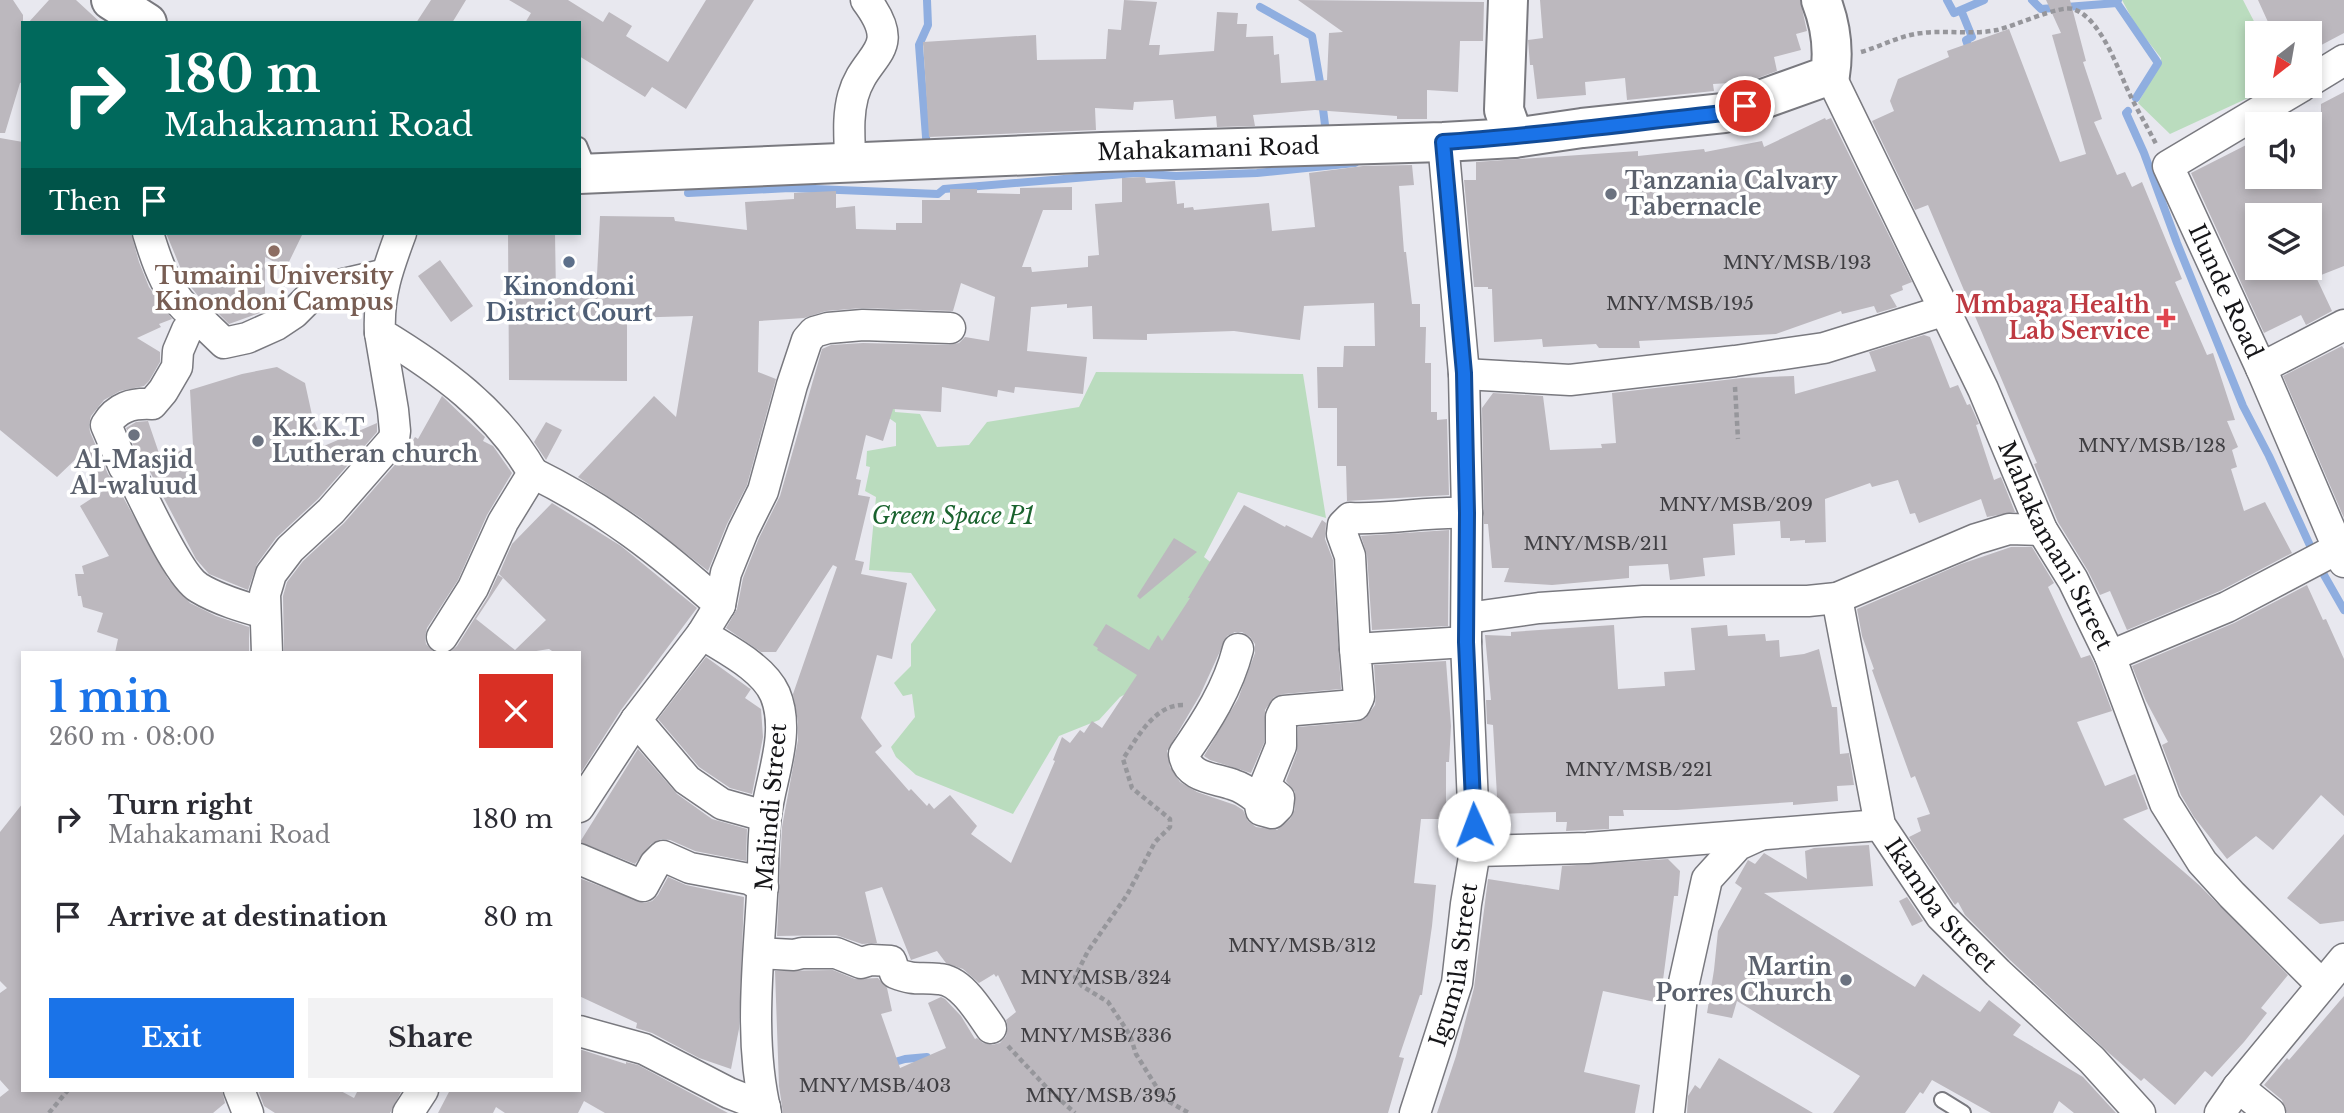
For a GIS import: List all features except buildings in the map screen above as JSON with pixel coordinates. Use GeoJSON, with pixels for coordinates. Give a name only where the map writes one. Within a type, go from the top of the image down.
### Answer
{"type":"FeatureCollection","features":[{"type":"Feature","properties":{"kind":"street"},"geometry":{"type":"LineString","coordinates":[[111,0],[144,21]]}},
{"type":"Feature","properties":{"kind":"street"},"geometry":{"type":"LineString","coordinates":[[850,162],[849,125],[853,96],[873,62],[883,32],[866,0]]}},
{"type":"Feature","properties":{"kind":"street"},"geometry":{"type":"LineString","coordinates":[[1508,0],[1504,110],[1514,138]]}},
{"type":"Feature","properties":{"kind":"street"},"geometry":{"type":"LineString","coordinates":[[1821,0],[1830,36],[1831,68]]}},
{"type":"Feature","properties":{"kind":"street"},"geometry":{"type":"LineString","coordinates":[[2322,74],[2344,60]]}},
{"type":"Feature","properties":{"kind":"street","name":"Mahakamani Road"},"geometry":{"type":"LineString","coordinates":[[583,164],[850,162],[1514,138],[1724,113],[1831,68]]}},
{"type":"Feature","properties":{"kind":"street","name":"Mahakamani Street"},"geometry":{"type":"LineString","coordinates":[[1831,68],[1983,389],[2042,530],[2073,580],[2110,656],[2165,803],[2202,862],[2322,985]]}},
{"type":"Feature","properties":{"kind":"street"},"geometry":{"type":"LineString","coordinates":[[2168,166],[2282,98]]}},
{"type":"Feature","properties":{"kind":"street","name":"Igumila Street"},"geometry":{"type":"LineString","coordinates":[[1415,1113],[1457,983],[1475,851],[1467,630],[1464,373],[1443,142]]}},
{"type":"Feature","properties":{"kind":"street","name":"Ilunde Road"},"geometry":{"type":"LineString","coordinates":[[2168,166],[2261,368],[2341,555]]}},
{"type":"Feature","properties":{"kind":"street"},"geometry":{"type":"LineString","coordinates":[[149,235],[164,276],[186,310],[224,343],[247,338],[294,313],[317,290],[386,274]]}},
{"type":"Feature","properties":{"kind":"street"},"geometry":{"type":"LineString","coordinates":[[267,651],[265,594],[271,574],[290,549],[331,511],[394,439],[396,431],[380,333],[379,307],[386,274],[400,235]]}},
{"type":"Feature","properties":{"kind":"street"},"geometry":{"type":"LineString","coordinates":[[1464,373],[1570,380],[1735,362],[1824,348],[1946,310]]}},
{"type":"Feature","properties":{"kind":"street"},"geometry":{"type":"LineString","coordinates":[[197,317],[187,330],[178,351],[177,367],[163,391],[152,404],[136,403],[119,410],[106,425],[124,467],[132,476],[177,559],[196,587],[231,603],[265,613]]}},
{"type":"Feature","properties":{"kind":"street"},"geometry":{"type":"LineString","coordinates":[[2261,368],[2344,325]]}},
{"type":"Feature","properties":{"kind":"street"},"geometry":{"type":"LineString","coordinates":[[581,804],[636,720],[702,634],[720,605],[726,573],[763,491],[807,340],[814,332],[828,328],[950,328]]}},
{"type":"Feature","properties":{"kind":"street"},"geometry":{"type":"LineString","coordinates":[[380,333],[437,369],[484,409],[520,450],[533,473],[599,508],[640,537],[720,605]]}},
{"type":"Feature","properties":{"kind":"street"},"geometry":{"type":"LineString","coordinates":[[442,637],[472,588],[503,522],[533,473]]}},
{"type":"Feature","properties":{"kind":"street"},"geometry":{"type":"LineString","coordinates":[[1238,649],[1230,675],[1211,716],[1184,754],[1185,761],[1207,780],[1230,783],[1242,788],[1259,800],[1261,810],[1274,813],[1279,798],[1266,787],[1281,746],[1282,713],[1287,710],[1355,705],[1359,697],[1350,556],[1342,534],[1343,525],[1350,518],[1378,519],[1446,512],[1467,513]]}},
{"type":"Feature","properties":{"kind":"street"},"geometry":{"type":"LineString","coordinates":[[1355,649],[1467,630],[1539,608],[1643,601],[1808,601],[1837,598],[1976,539],[2009,529],[2042,530]]}},
{"type":"Feature","properties":{"kind":"street"},"geometry":{"type":"LineString","coordinates":[[2110,656],[2341,555]]}},
{"type":"Feature","properties":{"kind":"street","name":"Ikamba Street"},"geometry":{"type":"LineString","coordinates":[[1837,598],[1880,825],[1941,916],[1998,974],[2092,1060],[2140,1113]]}},
{"type":"Feature","properties":{"kind":"street","name":"Malindi Street"},"geometry":{"type":"LineString","coordinates":[[702,634],[758,673],[774,692],[779,708],[778,753],[765,816],[755,1029],[766,1110]]}},
{"type":"Feature","properties":{"kind":"street"},"geometry":{"type":"LineString","coordinates":[[636,720],[691,782],[722,804],[765,816]]}},
{"type":"Feature","properties":{"kind":"street"},"geometry":{"type":"LineString","coordinates":[[1475,851],[1587,848],[1880,825]]}},
{"type":"Feature","properties":{"kind":"street"},"geometry":{"type":"LineString","coordinates":[[1669,1113],[1683,987],[1707,879],[1738,845],[1763,833]]}},
{"type":"Feature","properties":{"kind":"street"},"geometry":{"type":"LineString","coordinates":[[581,860],[644,886],[654,864],[663,856],[690,868],[749,879],[763,887]]}},
{"type":"Feature","properties":{"kind":"street"},"geometry":{"type":"LineString","coordinates":[[759,953],[836,953],[861,962],[891,961],[895,973],[910,979],[941,979],[950,982],[972,1002],[991,1028]]}},
{"type":"Feature","properties":{"kind":"street"},"geometry":{"type":"LineString","coordinates":[[2220,1113],[2238,1087],[2344,959]]}},
{"type":"Feature","properties":{"kind":"street"},"geometry":{"type":"LineString","coordinates":[[581,1032],[644,1049],[766,1110]]}},
{"type":"Feature","properties":{"kind":"street"},"geometry":{"type":"LineString","coordinates":[[2238,1087],[2270,1113]]}},
{"type":"Feature","properties":{"kind":"street"},"geometry":{"type":"LineString","coordinates":[[240,1092],[247,1113]]}},
{"type":"Feature","properties":{"kind":"street"},"geometry":{"type":"LineString","coordinates":[[408,1113],[422,1092]]}},
{"type":"Feature","properties":{"kind":"lane"},"geometry":{"type":"LineString","coordinates":[[1942,1100],[1963,1113]]}},
{"type":"Feature","properties":{"kind":"path"},"geometry":{"type":"LineString","coordinates":[[1831,68],[1897,38],[1920,33],[1996,30],[2060,9],[2074,9],[2105,39],[2168,166]]}},
{"type":"Feature","properties":{"kind":"path"},"geometry":{"type":"LineString","coordinates":[[1735,362],[1738,439]]}},
{"type":"Feature","properties":{"kind":"path"},"geometry":{"type":"LineString","coordinates":[[1189,1113],[1164,1099],[1108,1002],[1082,986],[1075,977],[1088,951],[1127,895],[1155,842],[1170,827],[1170,819],[1132,788],[1123,759],[1142,730],[1158,714],[1174,705],[1213,709]]}},
{"type":"Feature","properties":{"kind":"path"},"geometry":{"type":"LineString","coordinates":[[991,1028],[1041,1082],[1075,1113]]}},
{"type":"Feature","properties":{"kind":"path"},"geometry":{"type":"LineString","coordinates":[[49,1113],[66,1092]]}},
{"type":"Feature","properties":{"kind":"green space"},"geometry":{"type":"Polygon","coordinates":[[[2122,0],[2243,0],[2254,21],[2245,21],[2245,98],[2248,98],[2170,134],[2138,103],[2161,63],[2161,58],[2136,26],[2122,0]]]}},
{"type":"Feature","properties":{"kind":"green space","name":"Green Space P1"},"geometry":{"type":"Polygon","coordinates":[[[891,371],[895,412],[920,414],[937,447],[969,445],[987,422],[1079,407],[1096,372],[1303,374],[1326,518],[1238,492],[1204,557],[1237,583],[1167,671],[1120,697],[1099,720],[1059,736],[1013,814],[916,775],[896,757],[891,747],[915,717],[912,694],[903,696],[894,683],[911,666],[911,644],[936,610],[911,573],[869,570],[876,497],[865,491],[870,467],[866,466],[867,451],[896,446],[896,423],[876,409],[891,371]]]}},
{"type":"Feature","properties":{"kind":"waterway"},"geometry":{"type":"LineString","coordinates":[[927,0],[928,25],[919,45],[927,150]]}},
{"type":"Feature","properties":{"kind":"waterway"},"geometry":{"type":"LineString","coordinates":[[1947,0],[1954,13],[1984,0]]}},
{"type":"Feature","properties":{"kind":"waterway"},"geometry":{"type":"LineString","coordinates":[[2032,0],[2041,9],[2117,3]]}},
{"type":"Feature","properties":{"kind":"waterway"},"geometry":{"type":"LineString","coordinates":[[2118,0],[2117,3],[2158,63],[2136,98]]}},
{"type":"Feature","properties":{"kind":"waterway"},"geometry":{"type":"LineString","coordinates":[[1260,7],[1312,36],[1321,88]]}},
{"type":"Feature","properties":{"kind":"waterway"},"geometry":{"type":"LineString","coordinates":[[1954,13],[1961,10],[1972,37],[1966,40],[1970,52]]}},
{"type":"Feature","properties":{"kind":"waterway"},"geometry":{"type":"LineString","coordinates":[[1322,101],[1326,133]]}},
{"type":"Feature","properties":{"kind":"waterway"},"geometry":{"type":"LineString","coordinates":[[2128,111],[2126,113],[2243,406],[2313,552]]}},
{"type":"Feature","properties":{"kind":"waterway"},"geometry":{"type":"LineString","coordinates":[[688,193],[790,188],[938,194],[944,189],[1136,173],[1176,176],[1257,173],[1355,163]]}},
{"type":"Feature","properties":{"kind":"waterway"},"geometry":{"type":"LineString","coordinates":[[2324,575],[2344,610]]}},
{"type":"Feature","properties":{"kind":"waterway"},"geometry":{"type":"LineString","coordinates":[[888,1064],[927,1057],[930,1063]]}},
{"type":"Feature","properties":{"kind":"place","name":"Tanzania Calvary Tabernacle"},"geometry":{"type":"Point","coordinates":[1611,194]}},
{"type":"Feature","properties":{"kind":"place","name":"Tumaini University Kinondoni Campus"},"geometry":{"type":"Point","coordinates":[274,251]}},
{"type":"Feature","properties":{"kind":"place","name":"Kinondoni District Court"},"geometry":{"type":"Point","coordinates":[569,262]}},
{"type":"Feature","properties":{"kind":"place","name":"Mmbaga Health Lab Service"},"geometry":{"type":"Point","coordinates":[2166,318]}},
{"type":"Feature","properties":{"kind":"place","name":"Al-Masjid Al-waluud"},"geometry":{"type":"Point","coordinates":[134,435]}},
{"type":"Feature","properties":{"kind":"place","name":"K.K.K.T Lutheran church"},"geometry":{"type":"Point","coordinates":[258,441]}},
{"type":"Feature","properties":{"kind":"place","name":"Martin Porres Church"},"geometry":{"type":"Point","coordinates":[1846,980]}},
{"type":"Feature","properties":{"kind":"route"},"geometry":{"type":"LineString","coordinates":[[1474,825],[1466,642],[1464,373],[1443,142],[1514,138],[1724,113],[1745,106]]}}]}
